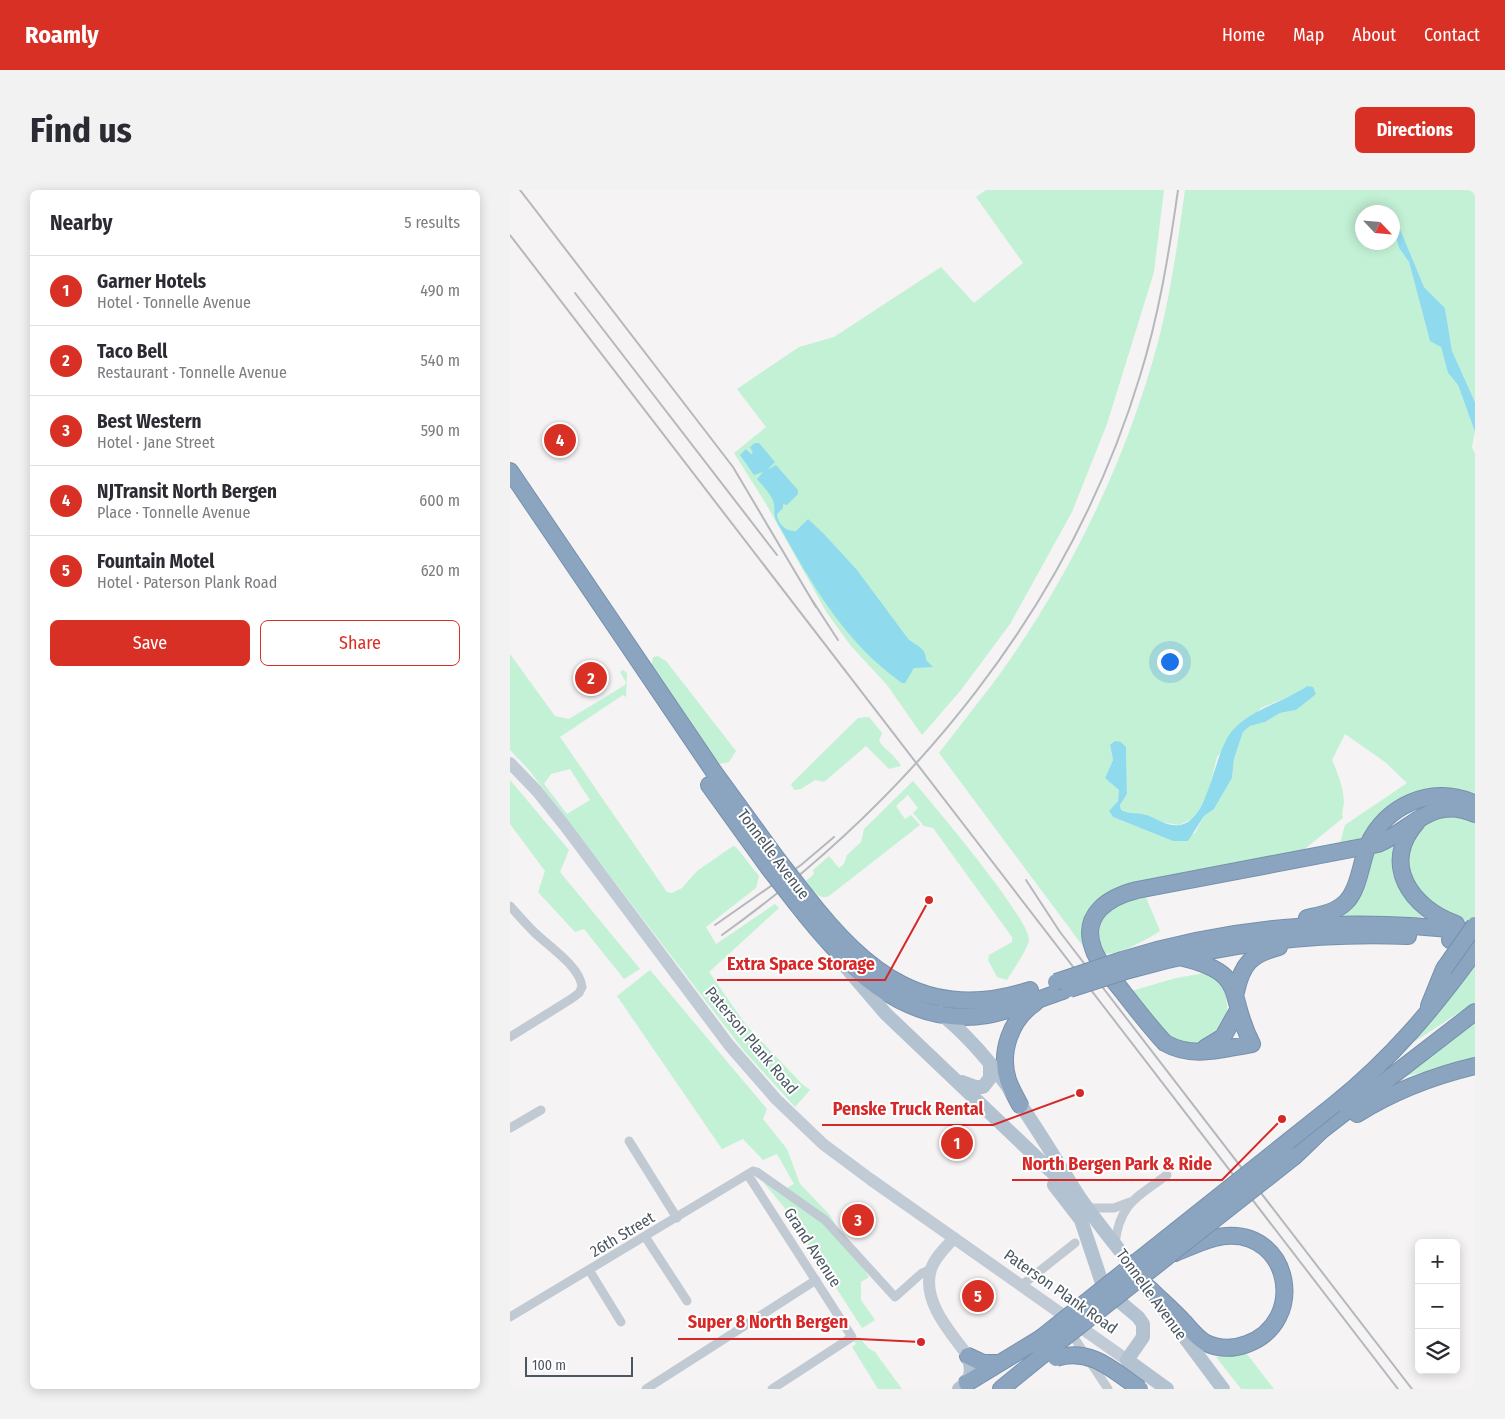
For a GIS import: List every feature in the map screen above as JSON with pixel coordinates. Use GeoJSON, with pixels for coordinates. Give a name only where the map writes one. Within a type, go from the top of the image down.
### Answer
{"type":"FeatureCollection","features":[{"type":"Feature","properties":{"kind":"highway","name":"Tonnelle Avenue"},"geometry":{"type":"LineString","coordinates":[[510,471],[709,775]]}},
{"type":"Feature","properties":{"kind":"highway","name":"Tonnelle Avenue"},"geometry":{"type":"LineString","coordinates":[[510,488],[736,814],[801,900],[825,940]]}},
{"type":"Feature","properties":{"kind":"highway"},"geometry":{"type":"LineString","coordinates":[[825,940],[862,976],[882,991],[906,1004],[943,1016],[987,1015],[1125,965],[1174,945],[1264,928],[1328,913],[1342,905],[1350,896],[1368,846],[1386,819],[1412,802],[1432,797],[1449,796],[1475,804]]}},
{"type":"Feature","properties":{"kind":"highway"},"geometry":{"type":"LineString","coordinates":[[1250,1041],[1196,1053],[1176,1049],[1165,1043],[1097,956],[1091,938],[1092,925],[1096,914],[1104,902],[1120,894],[1137,890],[1383,842],[1423,816],[1447,808],[1462,809],[1475,814]]}},
{"type":"Feature","properties":{"kind":"highway"},"geometry":{"type":"LineString","coordinates":[[1423,816],[1412,828],[1403,847],[1402,869],[1406,884],[1417,902],[1429,911],[1475,931]]}},
{"type":"Feature","properties":{"kind":"highway","name":"Tonnelle Avenue"},"geometry":{"type":"LineString","coordinates":[[801,900],[873,965],[905,987]]}},
{"type":"Feature","properties":{"kind":"highway"},"geometry":{"type":"LineString","coordinates":[[1264,928],[1368,924],[1422,926],[1475,931]]}},
{"type":"Feature","properties":{"kind":"highway"},"geometry":{"type":"LineString","coordinates":[[1447,977],[1475,925]]}},
{"type":"Feature","properties":{"kind":"highway"},"geometry":{"type":"LineString","coordinates":[[1125,965],[1180,957],[1256,942],[1321,936],[1407,936],[1475,944]]}},
{"type":"Feature","properties":{"kind":"highway"},"geometry":{"type":"LineString","coordinates":[[1250,1041],[1238,1010],[1236,992],[1244,968],[1255,955],[1321,936]]}},
{"type":"Feature","properties":{"kind":"highway"},"geometry":{"type":"LineString","coordinates":[[1001,1389],[1360,1100],[1430,1004],[1475,937]]}},
{"type":"Feature","properties":{"kind":"highway"},"geometry":{"type":"LineString","coordinates":[[1447,977],[1475,951]]}},
{"type":"Feature","properties":{"kind":"highway"},"geometry":{"type":"LineString","coordinates":[[1180,957],[1216,968],[1226,976],[1236,992]]}},
{"type":"Feature","properties":{"kind":"highway"},"geometry":{"type":"LineString","coordinates":[[905,987],[940,999],[978,1002],[1056,989]]}},
{"type":"Feature","properties":{"kind":"highway"},"geometry":{"type":"LineString","coordinates":[[1020,1105],[1008,1080],[1005,1066],[1008,1039],[1023,1013],[1056,989]]}},
{"type":"Feature","properties":{"kind":"highway"},"geometry":{"type":"LineString","coordinates":[[1196,1053],[1216,1043],[1227,1032],[1238,1010]]}},
{"type":"Feature","properties":{"kind":"highway"},"geometry":{"type":"LineString","coordinates":[[968,1387],[1049,1349],[1295,1156],[1322,1130],[1475,1012]]}},
{"type":"Feature","properties":{"kind":"highway"},"geometry":{"type":"LineString","coordinates":[[1227,1032],[1238,1029],[1250,1041]]}},
{"type":"Feature","properties":{"kind":"highway"},"geometry":{"type":"LineString","coordinates":[[1360,1100],[1475,1066]]}},
{"type":"Feature","properties":{"kind":"highway"},"geometry":{"type":"LineString","coordinates":[[1149,1288],[1198,1338],[1209,1344],[1225,1348],[1241,1346],[1260,1338],[1277,1319],[1284,1292],[1281,1271],[1267,1250],[1255,1242],[1232,1236],[1216,1238],[1166,1256]]}},
{"type":"Feature","properties":{"kind":"highway"},"geometry":{"type":"LineString","coordinates":[[968,1356],[983,1363],[998,1363],[1049,1349],[1094,1358],[1140,1389]]}},
{"type":"Feature","properties":{"kind":"highway"},"geometry":{"type":"LineString","coordinates":[[968,1387],[998,1363]]}},
{"type":"Feature","properties":{"kind":"highway"},"geometry":{"type":"LineString","coordinates":[[1007,1389],[1024,1370]]}},
{"type":"Feature","properties":{"kind":"main road","name":"Paterson Plank Road"},"geometry":{"type":"LineString","coordinates":[[510,763],[548,805],[730,1045],[776,1099],[823,1144],[1167,1389]]}},
{"type":"Feature","properties":{"kind":"main road","name":"Tonnelle Avenue"},"geometry":{"type":"LineString","coordinates":[[825,940],[872,1000],[1085,1204]]}},
{"type":"Feature","properties":{"kind":"main road","name":"Tonnelle Avenue"},"geometry":{"type":"LineString","coordinates":[[905,987],[943,1016],[969,1040],[990,1065],[1020,1105],[1085,1204],[1223,1389]]}},
{"type":"Feature","properties":{"kind":"main road"},"geometry":{"type":"LineString","coordinates":[[957,1080],[976,1087],[983,1087],[990,1078],[990,1065]]}},
{"type":"Feature","properties":{"kind":"main road"},"geometry":{"type":"LineString","coordinates":[[1038,1159],[1052,1183],[1081,1220],[1102,1283],[1113,1296],[1138,1316],[1143,1324],[1143,1337],[1127,1360]]}},
{"type":"Feature","properties":{"kind":"main road"},"geometry":{"type":"LineString","coordinates":[[954,1238],[931,1269],[929,1284],[936,1309],[944,1325],[968,1356],[971,1371],[968,1387]]}},
{"type":"Feature","properties":{"kind":"street"},"geometry":{"type":"LineString","coordinates":[[510,906],[535,934],[555,949],[579,977],[582,986],[571,999],[510,1037]]}},
{"type":"Feature","properties":{"kind":"street"},"geometry":{"type":"LineString","coordinates":[[510,1128],[541,1110]]}},
{"type":"Feature","properties":{"kind":"street"},"geometry":{"type":"LineString","coordinates":[[629,1140],[677,1218]]}},
{"type":"Feature","properties":{"kind":"street"},"geometry":{"type":"LineString","coordinates":[[748,1174],[757,1172],[825,1220],[895,1297],[922,1273],[931,1269]]}},
{"type":"Feature","properties":{"kind":"street","name":"26th Street"},"geometry":{"type":"LineString","coordinates":[[510,1317],[646,1238],[748,1174]]}},
{"type":"Feature","properties":{"kind":"street","name":"Grand Avenue"},"geometry":{"type":"LineString","coordinates":[[748,1174],[852,1337],[772,1389]]}},
{"type":"Feature","properties":{"kind":"street"},"geometry":{"type":"LineString","coordinates":[[1085,1204],[1114,1208],[1135,1199],[1167,1175]]}},
{"type":"Feature","properties":{"kind":"street"},"geometry":{"type":"LineString","coordinates":[[1115,1244],[1119,1219],[1135,1199]]}},
{"type":"Feature","properties":{"kind":"street"},"geometry":{"type":"LineString","coordinates":[[646,1238],[687,1301]]}},
{"type":"Feature","properties":{"kind":"street"},"geometry":{"type":"LineString","coordinates":[[1022,1285],[1075,1243]]}},
{"type":"Feature","properties":{"kind":"street"},"geometry":{"type":"LineString","coordinates":[[589,1270],[622,1322]]}},
{"type":"Feature","properties":{"kind":"street"},"geometry":{"type":"LineString","coordinates":[[646,1389],[816,1280]]}},
{"type":"Feature","properties":{"kind":"street"},"geometry":{"type":"LineString","coordinates":[[1058,1313],[1108,1389]]}},
{"type":"Feature","properties":{"kind":"green space"},"geometry":{"type":"Polygon","coordinates":[[[986,190],[1164,190],[1154,272],[1107,424],[1072,512],[1010,624],[961,690],[922,735],[887,685],[851,646],[827,613],[766,504],[734,453],[766,427],[737,389],[799,347],[834,337],[941,267],[974,303],[1023,263],[976,197],[986,190]]]}},
{"type":"Feature","properties":{"kind":"green space"},"geometry":{"type":"Polygon","coordinates":[[[1185,190],[1475,190],[1475,402],[1452,351],[1445,308],[1424,287],[1400,231],[1400,205],[1355,205],[1355,250],[1400,249],[1409,262],[1430,340],[1441,347],[1448,373],[1458,385],[1475,432],[1472,447],[1475,454],[1475,800],[1428,789],[1393,802],[1362,837],[1349,845],[1340,843],[1345,825],[1407,783],[1385,762],[1345,734],[1332,760],[1343,791],[1343,818],[1296,856],[1167,878],[1109,892],[1086,918],[1085,949],[939,753],[997,678],[1023,640],[1048,600],[1092,518],[1112,475],[1145,387],[1163,323],[1185,190]],[[1307,686],[1295,694],[1261,708],[1217,757],[1208,793],[1194,818],[1179,825],[1161,822],[1145,814],[1129,814],[1121,810],[1120,805],[1127,794],[1126,747],[1110,745],[1113,760],[1105,778],[1120,789],[1118,801],[1109,811],[1113,817],[1173,841],[1195,833],[1204,816],[1214,809],[1232,778],[1234,759],[1243,732],[1250,726],[1265,722],[1280,713],[1296,710],[1307,686]]]}},
{"type":"Feature","properties":{"kind":"green space"},"geometry":{"type":"Polygon","coordinates":[[[510,654],[555,716],[569,719],[625,685],[626,682],[620,672],[623,670],[627,673],[626,697],[623,695],[560,737],[667,892],[672,893],[682,888],[697,871],[733,846],[736,847],[759,876],[756,888],[706,927],[716,944],[775,904],[779,908],[709,972],[746,1025],[801,1083],[810,1090],[795,1107],[744,1051],[529,770],[510,750],[510,654]],[[570,769],[551,774],[544,784],[567,814],[590,800],[570,769]]]}},
{"type":"Feature","properties":{"kind":"green space"},"geometry":{"type":"Polygon","coordinates":[[[658,656],[666,661],[736,751],[729,762],[720,764],[653,674],[651,669],[653,657],[658,656]]]}},
{"type":"Feature","properties":{"kind":"green space"},"geometry":{"type":"Polygon","coordinates":[[[869,717],[882,733],[879,741],[901,766],[889,769],[866,746],[824,782],[815,780],[801,789],[794,790],[791,784],[858,718],[869,717]]]}},
{"type":"Feature","properties":{"kind":"green space"},"geometry":{"type":"Polygon","coordinates":[[[510,780],[569,850],[560,872],[640,969],[624,979],[584,929],[575,932],[538,892],[545,871],[510,824],[510,780]]]}},
{"type":"Feature","properties":{"kind":"green space"},"geometry":{"type":"Polygon","coordinates":[[[913,781],[998,886],[1025,928],[1029,940],[1028,944],[1007,980],[997,977],[988,960],[989,955],[1012,942],[1012,937],[933,828],[924,826],[913,813],[918,808],[908,795],[896,806],[905,819],[911,815],[920,825],[829,896],[818,896],[806,881],[814,874],[813,870],[829,856],[839,868],[844,864],[847,855],[861,842],[864,829],[913,781]]]}},
{"type":"Feature","properties":{"kind":"green space"},"geometry":{"type":"Polygon","coordinates":[[[1461,816],[1475,823],[1475,916],[1470,923],[1450,917],[1418,895],[1406,858],[1407,849],[1424,824],[1440,817],[1461,816]]]}},
{"type":"Feature","properties":{"kind":"green space"},"geometry":{"type":"Polygon","coordinates":[[[1394,840],[1399,846],[1425,914],[1424,917],[1327,917],[1369,867],[1372,854],[1394,840]]]}},
{"type":"Feature","properties":{"kind":"green space"},"geometry":{"type":"Polygon","coordinates":[[[1145,895],[1160,931],[1123,950],[1108,954],[1102,953],[1100,928],[1102,919],[1107,912],[1122,902],[1145,895]]]}},
{"type":"Feature","properties":{"kind":"green space"},"geometry":{"type":"Polygon","coordinates":[[[1475,961],[1475,1002],[1414,1042],[1475,961]]]}},
{"type":"Feature","properties":{"kind":"green space"},"geometry":{"type":"Polygon","coordinates":[[[650,970],[767,1109],[763,1119],[787,1149],[800,1184],[829,1214],[869,1277],[861,1282],[861,1300],[875,1320],[862,1328],[783,1206],[759,1177],[787,1188],[794,1184],[777,1154],[763,1160],[743,1139],[722,1149],[617,996],[650,970]]]}},
{"type":"Feature","properties":{"kind":"green space"},"geometry":{"type":"Polygon","coordinates":[[[1205,973],[1214,974],[1223,988],[1226,996],[1227,1013],[1225,1021],[1216,1035],[1199,1047],[1172,1041],[1128,992],[1176,978],[1205,973]]]}},
{"type":"Feature","properties":{"kind":"green space"},"geometry":{"type":"Polygon","coordinates":[[[1475,1020],[1475,1061],[1406,1076],[1475,1020]]]}},
{"type":"Feature","properties":{"kind":"green space"},"geometry":{"type":"Polygon","coordinates":[[[859,1337],[868,1348],[875,1352],[902,1389],[878,1389],[852,1347],[856,1344],[854,1341],[859,1337]]]}},
{"type":"Feature","properties":{"kind":"green space"},"geometry":{"type":"Polygon","coordinates":[[[1247,1354],[1274,1389],[1241,1389],[1216,1357],[1247,1354]]]}},
{"type":"Feature","properties":{"kind":"water"},"geometry":{"type":"Polygon","coordinates":[[[1400,229],[1424,287],[1445,308],[1452,351],[1475,402],[1475,432],[1458,385],[1448,373],[1441,347],[1430,341],[1409,262],[1400,249],[1400,229]]]}},
{"type":"Feature","properties":{"kind":"water"},"geometry":{"type":"Polygon","coordinates":[[[755,443],[759,443],[775,462],[767,470],[776,465],[798,490],[798,494],[787,505],[783,504],[783,508],[777,514],[777,518],[783,527],[796,531],[808,519],[857,570],[909,640],[925,653],[926,660],[933,667],[914,668],[905,683],[902,683],[881,667],[863,649],[830,610],[776,520],[772,498],[757,479],[763,472],[754,475],[740,455],[746,449],[751,454],[753,453],[750,447],[755,443]]]}},
{"type":"Feature","properties":{"kind":"water"},"geometry":{"type":"Polygon","coordinates":[[[1307,686],[1313,687],[1316,694],[1296,710],[1280,713],[1265,722],[1250,726],[1243,732],[1234,759],[1232,778],[1214,809],[1204,816],[1188,841],[1173,841],[1113,817],[1109,811],[1118,801],[1119,790],[1105,778],[1113,760],[1110,745],[1115,741],[1121,742],[1126,747],[1127,794],[1120,805],[1121,810],[1147,815],[1167,824],[1180,825],[1190,820],[1205,799],[1220,754],[1232,731],[1258,711],[1307,686]]]}},
{"type":"Feature","properties":{"kind":"railway"},"geometry":{"type":"LineString","coordinates":[[520,190],[733,467],[816,607]]}},
{"type":"Feature","properties":{"kind":"railway"},"geometry":{"type":"LineString","coordinates":[[722,935],[793,881],[859,821],[921,758],[978,690],[1028,617],[1072,541],[1110,460],[1140,376],[1163,284],[1178,190]]}},
{"type":"Feature","properties":{"kind":"railway"},"geometry":{"type":"LineString","coordinates":[[510,235],[1398,1389]]}},
{"type":"Feature","properties":{"kind":"railway"},"geometry":{"type":"LineString","coordinates":[[575,293],[777,555]]}},
{"type":"Feature","properties":{"kind":"railway"},"geometry":{"type":"LineString","coordinates":[[812,600],[838,640]]}},
{"type":"Feature","properties":{"kind":"railway"},"geometry":{"type":"LineString","coordinates":[[715,925],[801,865],[834,837]]}},
{"type":"Feature","properties":{"kind":"railway"},"geometry":{"type":"LineString","coordinates":[[1026,880],[1060,932],[1412,1389]]}},
{"type":"Feature","properties":{"kind":"place","name":"NJTransit North Bergen"},"geometry":{"type":"Point","coordinates":[560,440]}},
{"type":"Feature","properties":{"kind":"place","name":"Taco Bell"},"geometry":{"type":"Point","coordinates":[591,678]}},
{"type":"Feature","properties":{"kind":"place","name":"Extra Space Storage"},"geometry":{"type":"Point","coordinates":[929,900]}},
{"type":"Feature","properties":{"kind":"place","name":"Penske Truck Rental"},"geometry":{"type":"Point","coordinates":[1080,1093]}},
{"type":"Feature","properties":{"kind":"place","name":"North Bergen Park & Ride"},"geometry":{"type":"Point","coordinates":[1282,1119]}},
{"type":"Feature","properties":{"kind":"place","name":"Garner Hotels"},"geometry":{"type":"Point","coordinates":[957,1143]}},
{"type":"Feature","properties":{"kind":"place","name":"Best Western"},"geometry":{"type":"Point","coordinates":[858,1220]}},
{"type":"Feature","properties":{"kind":"place","name":"Fountain Motel"},"geometry":{"type":"Point","coordinates":[978,1296]}},
{"type":"Feature","properties":{"kind":"place","name":"Super 8 North Bergen"},"geometry":{"type":"Point","coordinates":[921,1342]}}]}
